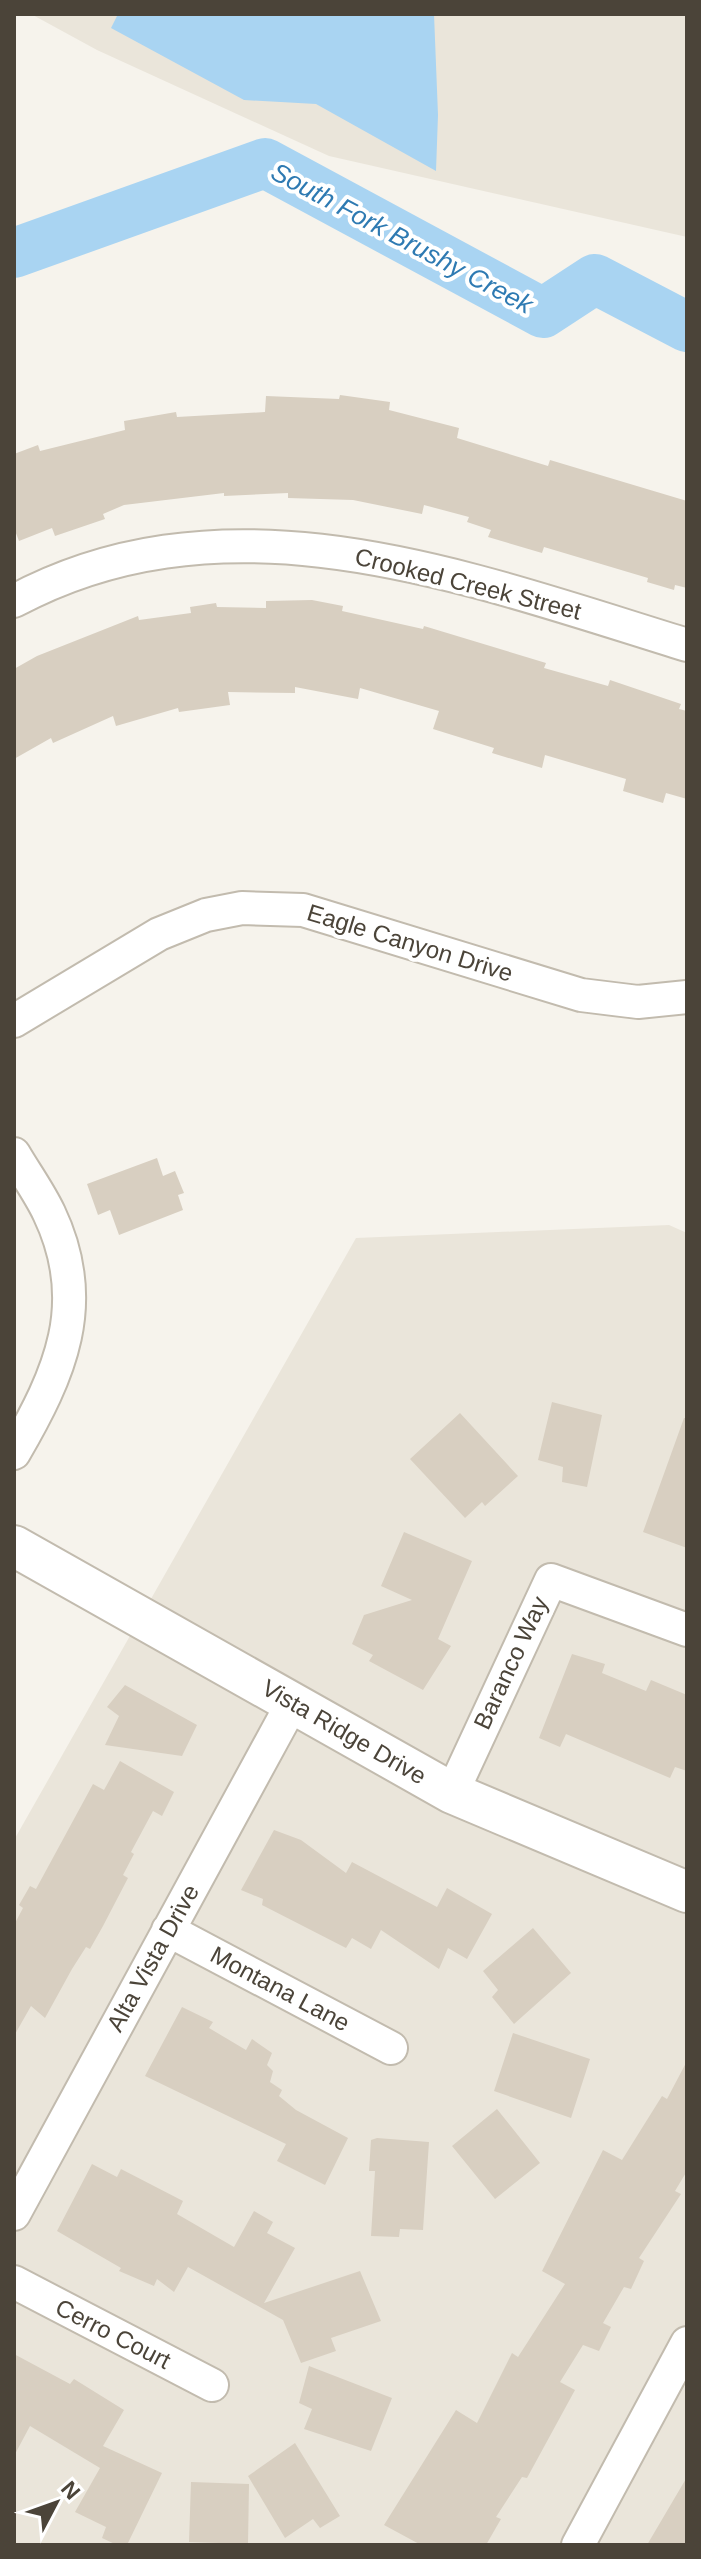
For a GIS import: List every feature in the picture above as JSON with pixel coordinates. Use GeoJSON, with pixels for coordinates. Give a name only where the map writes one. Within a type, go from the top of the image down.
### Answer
{"type":"FeatureCollection","features":[{"type":"Feature","properties":{"kind":"street","name":"Crooked Creek Street"},"geometry":{"type":"LineString","coordinates":[[14,601],[91,569],[156,555],[238,545],[303,546],[387,558],[520,593],[687,645]]}},
{"type":"Feature","properties":{"kind":"street","name":"Eagle Canyon Drive"},"geometry":{"type":"LineString","coordinates":[[14,1021],[159,934],[206,915],[242,908],[303,910],[581,995],[638,1002],[687,997]]}},
{"type":"Feature","properties":{"kind":"street"},"geometry":{"type":"LineString","coordinates":[[14,1154],[50,1214],[67,1276],[68,1328],[48,1393],[14,1453]]}},
{"type":"Feature","properties":{"kind":"street","name":"Vista Ridge Drive"},"geometry":{"type":"LineString","coordinates":[[14,1546],[452,1793],[687,1892]]}},
{"type":"Feature","properties":{"kind":"street","name":"Baranco Way"},"geometry":{"type":"LineString","coordinates":[[452,1793],[551,1580],[687,1630]]}},
{"type":"Feature","properties":{"kind":"street","name":"Alta Vista Drive"},"geometry":{"type":"LineString","coordinates":[[14,2214],[293,1702]]}},
{"type":"Feature","properties":{"kind":"street","name":"Montana Lane"},"geometry":{"type":"LineString","coordinates":[[168,1930],[391,2048]]}},
{"type":"Feature","properties":{"kind":"street","name":"Cerro Court"},"geometry":{"type":"LineString","coordinates":[[14,2282],[212,2385]]}},
{"type":"Feature","properties":{"kind":"street"},"geometry":{"type":"LineString","coordinates":[[578,2545],[687,2343]]}},
{"type":"Feature","properties":{"kind":"shaded area"},"geometry":{"type":"Polygon","coordinates":[[[31,14],[687,14],[687,237],[329,156],[97,50],[31,14]]]}},
{"type":"Feature","properties":{"kind":"shaded area"},"geometry":{"type":"Polygon","coordinates":[[[669,1225],[687,1233],[687,2545],[14,2545],[14,1840],[356,1238],[669,1225]]]}},
{"type":"Feature","properties":{"kind":"water"},"geometry":{"type":"Polygon","coordinates":[[[118,14],[434,14],[438,115],[436,171],[316,104],[244,100],[111,28],[118,14]]]}},
{"type":"Feature","properties":{"kind":"building"},"geometry":{"type":"Polygon","coordinates":[[[340,395],[390,402],[389,410],[459,428],[457,438],[548,466],[550,460],[687,501],[687,588],[675,585],[674,590],[647,582],[648,578],[544,547],[542,553],[488,537],[491,530],[467,522],[469,517],[424,505],[422,514],[353,500],[288,498],[288,493],[224,496],[224,493],[124,505],[103,514],[105,519],[55,536],[52,528],[19,541],[14,528],[14,454],[38,445],[40,451],[125,430],[124,421],[176,412],[177,417],[265,412],[266,396],[339,399],[340,395]]]}},
{"type":"Feature","properties":{"kind":"building"},"geometry":{"type":"Polygon","coordinates":[[[312,600],[343,606],[342,611],[423,629],[424,626],[546,663],[544,668],[608,686],[610,680],[681,704],[679,709],[687,711],[687,799],[666,793],[663,803],[623,791],[626,779],[545,755],[542,768],[492,753],[494,748],[433,729],[439,711],[360,688],[358,699],[295,687],[295,693],[228,692],[230,705],[179,712],[178,708],[116,726],[113,716],[53,743],[51,738],[14,759],[14,669],[37,656],[138,616],[139,620],[191,613],[190,607],[216,603],[217,607],[266,608],[266,601],[312,600]]]}},
{"type":"Feature","properties":{"kind":"building"},"geometry":{"type":"Polygon","coordinates":[[[157,1158],[163,1176],[175,1171],[184,1193],[178,1195],[183,1210],[119,1235],[110,1210],[98,1215],[87,1184],[157,1158]]]}},
{"type":"Feature","properties":{"kind":"building"},"geometry":{"type":"Polygon","coordinates":[[[552,1402],[602,1415],[587,1487],[562,1482],[563,1467],[538,1460],[552,1402]]]}},
{"type":"Feature","properties":{"kind":"building"},"geometry":{"type":"Polygon","coordinates":[[[460,1413],[518,1476],[485,1506],[482,1502],[465,1518],[410,1459],[460,1413]]]}},
{"type":"Feature","properties":{"kind":"building"},"geometry":{"type":"Polygon","coordinates":[[[684,1418],[687,1418],[687,1548],[643,1532],[684,1418]]]}},
{"type":"Feature","properties":{"kind":"building"},"geometry":{"type":"Polygon","coordinates":[[[404,1532],[472,1561],[438,1639],[451,1646],[423,1690],[369,1661],[373,1655],[352,1644],[364,1615],[412,1600],[381,1586],[404,1532]]]}},
{"type":"Feature","properties":{"kind":"building"},"geometry":{"type":"Polygon","coordinates":[[[572,1654],[605,1664],[602,1673],[646,1691],[651,1680],[687,1695],[687,1771],[675,1767],[670,1778],[566,1734],[560,1747],[539,1738],[572,1654]]]}},
{"type":"Feature","properties":{"kind":"building"},"geometry":{"type":"Polygon","coordinates":[[[125,1685],[197,1725],[182,1756],[105,1745],[119,1716],[107,1707],[125,1685]]]}},
{"type":"Feature","properties":{"kind":"building"},"geometry":{"type":"Polygon","coordinates":[[[120,1761],[174,1792],[162,1816],[153,1811],[131,1852],[134,1854],[123,1875],[128,1878],[103,1926],[90,1949],[86,1947],[72,1969],[45,2018],[31,2006],[14,2036],[14,1925],[23,1908],[19,1905],[30,1886],[36,1889],[93,1784],[104,1790],[120,1761]]]}},
{"type":"Feature","properties":{"kind":"building"},"geometry":{"type":"Polygon","coordinates":[[[274,1830],[301,1840],[346,1873],[352,1862],[437,1907],[447,1888],[492,1914],[467,1959],[448,1948],[439,1969],[381,1930],[371,1949],[352,1938],[346,1948],[262,1905],[263,1899],[241,1890],[274,1830]]]}},
{"type":"Feature","properties":{"kind":"building"},"geometry":{"type":"Polygon","coordinates":[[[533,1928],[571,1973],[514,2024],[492,1997],[498,1990],[483,1971],[533,1928]]]}},
{"type":"Feature","properties":{"kind":"building"},"geometry":{"type":"Polygon","coordinates":[[[182,2007],[213,2022],[209,2028],[246,2050],[252,2039],[272,2053],[267,2065],[273,2071],[270,2082],[282,2090],[279,2096],[296,2110],[348,2138],[325,2185],[277,2161],[286,2144],[145,2076],[182,2007]]]}},
{"type":"Feature","properties":{"kind":"building"},"geometry":{"type":"Polygon","coordinates":[[[513,2033],[590,2059],[571,2118],[494,2091],[513,2033]]]}},
{"type":"Feature","properties":{"kind":"building"},"geometry":{"type":"Polygon","coordinates":[[[687,2061],[687,2171],[675,2191],[681,2194],[639,2258],[644,2261],[631,2289],[624,2287],[603,2323],[611,2327],[599,2351],[583,2345],[560,2382],[575,2390],[527,2478],[522,2477],[496,2517],[501,2519],[486,2545],[421,2545],[384,2525],[456,2410],[477,2423],[512,2353],[518,2357],[565,2284],[542,2271],[603,2150],[622,2160],[662,2096],[667,2099],[687,2061]]]}},
{"type":"Feature","properties":{"kind":"building"},"geometry":{"type":"Polygon","coordinates":[[[497,2109],[540,2163],[495,2199],[452,2146],[497,2109]]]}},
{"type":"Feature","properties":{"kind":"building"},"geometry":{"type":"Polygon","coordinates":[[[371,2140],[429,2142],[423,2230],[400,2229],[399,2237],[371,2236],[375,2171],[369,2171],[371,2140]]]}},
{"type":"Feature","properties":{"kind":"building"},"geometry":{"type":"Polygon","coordinates":[[[92,2164],[117,2177],[121,2169],[183,2201],[177,2214],[234,2247],[254,2211],[273,2222],[267,2233],[295,2248],[264,2303],[360,2271],[381,2321],[331,2338],[336,2351],[301,2363],[283,2320],[188,2267],[174,2292],[157,2279],[154,2286],[119,2271],[121,2268],[57,2231],[92,2164]]]}},
{"type":"Feature","properties":{"kind":"building"},"geometry":{"type":"Polygon","coordinates":[[[14,2354],[70,2384],[74,2379],[124,2410],[103,2446],[162,2473],[127,2545],[117,2545],[102,2538],[106,2527],[75,2512],[100,2468],[30,2426],[14,2456],[14,2354]]]}},
{"type":"Feature","properties":{"kind":"building"},"geometry":{"type":"Polygon","coordinates":[[[309,2366],[392,2398],[371,2451],[304,2429],[312,2409],[299,2403],[309,2366]]]}},
{"type":"Feature","properties":{"kind":"building"},"geometry":{"type":"Polygon","coordinates":[[[295,2443],[340,2516],[320,2528],[313,2519],[285,2538],[248,2476],[295,2443]]]}},
{"type":"Feature","properties":{"kind":"building"},"geometry":{"type":"Polygon","coordinates":[[[687,2477],[687,2545],[647,2545],[687,2477]]]}},
{"type":"Feature","properties":{"kind":"building"},"geometry":{"type":"Polygon","coordinates":[[[191,2482],[249,2484],[248,2544],[189,2542],[191,2482]]]}},
{"type":"Feature","properties":{"kind":"waterway","name":"South Fork Brushy Creek"},"geometry":{"type":"LineString","coordinates":[[14,253],[265,163],[543,313],[595,279],[687,327]]}}]}
